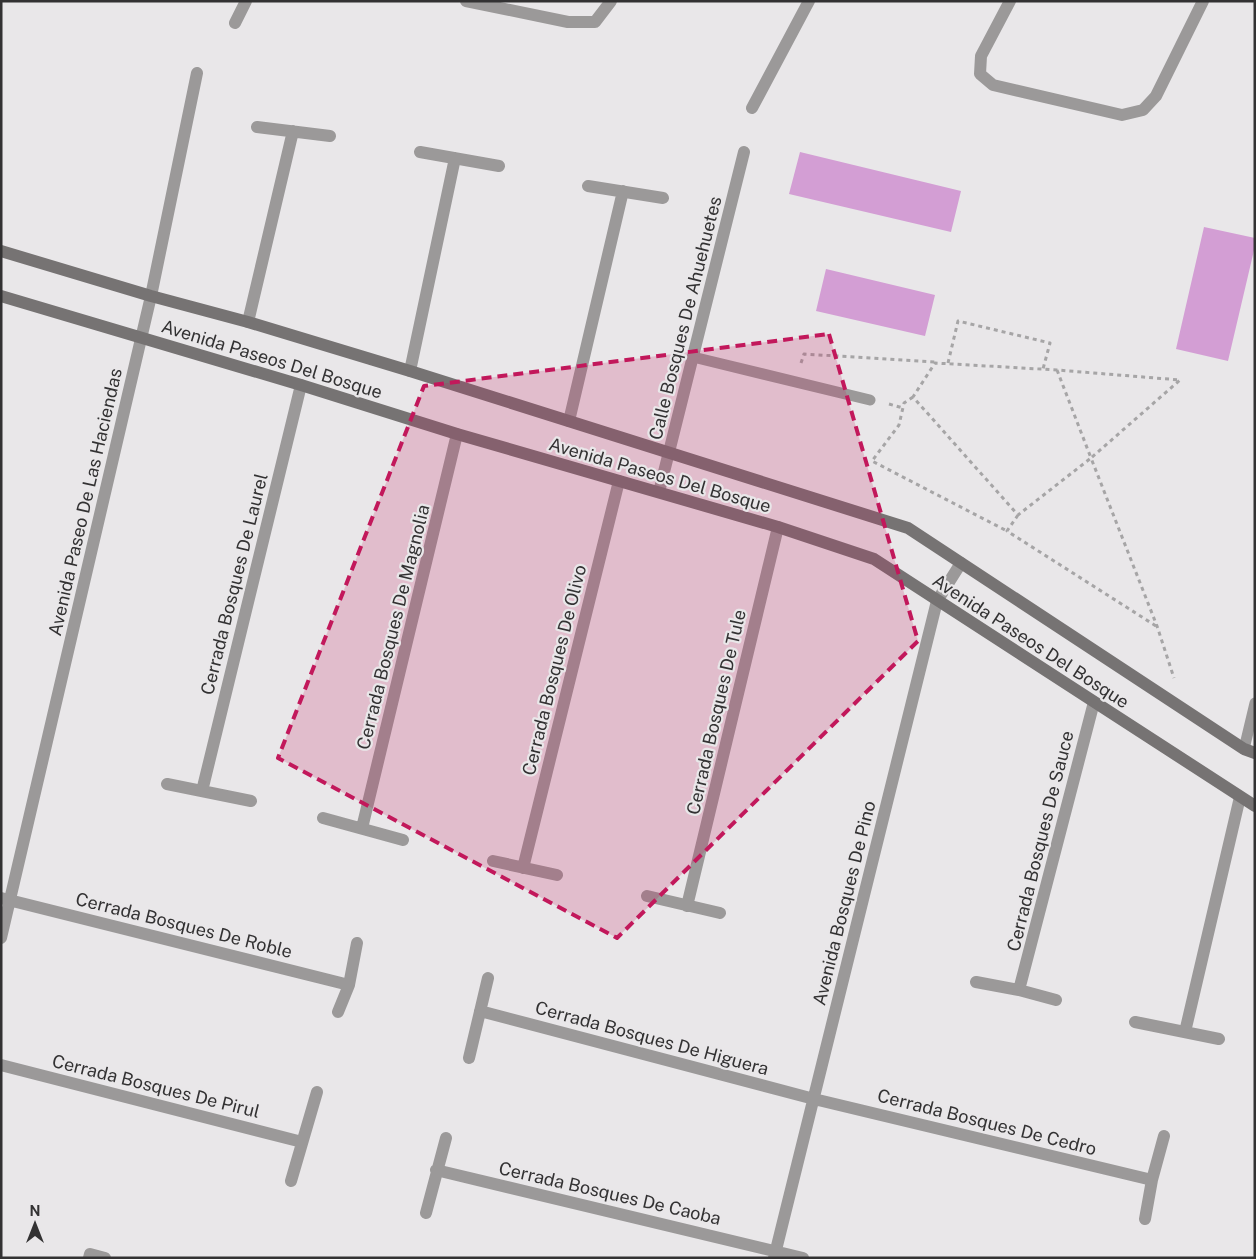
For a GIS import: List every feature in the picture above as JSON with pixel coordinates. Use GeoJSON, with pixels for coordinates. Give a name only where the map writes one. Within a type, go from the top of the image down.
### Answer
{"type":"FeatureCollection","features":[{"type":"Feature","properties":{"kind":"main road","name":"Avenida Paseos Del Bosque"},"geometry":{"type":"LineString","coordinates":[[1,250],[151,296],[248,322],[410,371],[908,528],[1250,751]]}},
{"type":"Feature","properties":{"kind":"main road","name":"Avenida Paseos Del Bosque"},"geometry":{"type":"LineString","coordinates":[[1,296],[301,385],[458,434],[778,527],[874,559],[1255,806]]}},
{"type":"Feature","properties":{"kind":"street"},"geometry":{"type":"LineString","coordinates":[[235,23],[246,1]]}},
{"type":"Feature","properties":{"kind":"street"},"geometry":{"type":"LineString","coordinates":[[466,1],[568,22],[595,22],[611,1]]}},
{"type":"Feature","properties":{"kind":"street"},"geometry":{"type":"LineString","coordinates":[[752,108],[809,1]]}},
{"type":"Feature","properties":{"kind":"street"},"geometry":{"type":"LineString","coordinates":[[1010,1],[981,56],[980,74],[993,85],[1122,115],[1143,110],[1156,96],[1203,1]]}},
{"type":"Feature","properties":{"kind":"street","name":"Avenida Paseo De Las Haciendas"},"geometry":{"type":"LineString","coordinates":[[1,938],[6,899],[151,296],[198,73]]}},
{"type":"Feature","properties":{"kind":"street"},"geometry":{"type":"LineString","coordinates":[[257,127],[330,136]]}},
{"type":"Feature","properties":{"kind":"street"},"geometry":{"type":"LineString","coordinates":[[248,322],[293,132]]}},
{"type":"Feature","properties":{"kind":"street"},"geometry":{"type":"LineString","coordinates":[[420,152],[499,166]]}},
{"type":"Feature","properties":{"kind":"street","name":"Calle Bosques De Ahuehuetes"},"geometry":{"type":"LineString","coordinates":[[660,492],[744,152]]}},
{"type":"Feature","properties":{"kind":"street"},"geometry":{"type":"LineString","coordinates":[[410,371],[455,158]]}},
{"type":"Feature","properties":{"kind":"street"},"geometry":{"type":"LineString","coordinates":[[588,186],[664,198]]}},
{"type":"Feature","properties":{"kind":"street"},"geometry":{"type":"LineString","coordinates":[[569,421],[623,191]]}},
{"type":"Feature","properties":{"kind":"street","name":"Cerrada Bosques De Laurel"},"geometry":{"type":"LineString","coordinates":[[202,791],[301,385]]}},
{"type":"Feature","properties":{"kind":"street","name":"Cerrada Bosques De Magnolia"},"geometry":{"type":"LineString","coordinates":[[362,828],[458,434]]}},
{"type":"Feature","properties":{"kind":"street","name":"Cerrada Bosques De Olivo"},"geometry":{"type":"LineString","coordinates":[[523,868],[619,481]]}},
{"type":"Feature","properties":{"kind":"street","name":"Cerrada Bosques De Tule"},"geometry":{"type":"LineString","coordinates":[[687,906],[778,527]]}},
{"type":"Feature","properties":{"kind":"street","name":"Avenida Bosques De Pino"},"geometry":{"type":"LineString","coordinates":[[774,1254],[937,601],[962,563]]}},
{"type":"Feature","properties":{"kind":"street","name":"Cerrada Bosques De Sauce"},"geometry":{"type":"LineString","coordinates":[[1019,990],[1094,702]]}},
{"type":"Feature","properties":{"kind":"street"},"geometry":{"type":"LineString","coordinates":[[167,784],[251,801]]}},
{"type":"Feature","properties":{"kind":"street"},"geometry":{"type":"LineString","coordinates":[[1185,1032],[1240,797]]}},
{"type":"Feature","properties":{"kind":"street"},"geometry":{"type":"LineString","coordinates":[[324,818],[403,840]]}},
{"type":"Feature","properties":{"kind":"street"},"geometry":{"type":"LineString","coordinates":[[493,861],[557,876]]}},
{"type":"Feature","properties":{"kind":"street"},"geometry":{"type":"LineString","coordinates":[[647,896],[720,913]]}},
{"type":"Feature","properties":{"kind":"street","name":"Cerrada Bosques De Roble"},"geometry":{"type":"LineString","coordinates":[[6,899],[349,985]]}},
{"type":"Feature","properties":{"kind":"street"},"geometry":{"type":"LineString","coordinates":[[338,1012],[349,985],[357,943]]}},
{"type":"Feature","properties":{"kind":"street"},"geometry":{"type":"LineString","coordinates":[[469,1058],[488,978]]}},
{"type":"Feature","properties":{"kind":"street"},"geometry":{"type":"LineString","coordinates":[[976,982],[1019,990],[1056,1000]]}},
{"type":"Feature","properties":{"kind":"street","name":"Cerrada Bosques De Higuera"},"geometry":{"type":"LineString","coordinates":[[480,1011],[814,1099]]}},
{"type":"Feature","properties":{"kind":"street"},"geometry":{"type":"LineString","coordinates":[[1135,1022],[1219,1039]]}},
{"type":"Feature","properties":{"kind":"street","name":"Cerrada Bosques De Pirul"},"geometry":{"type":"LineString","coordinates":[[1,1065],[302,1142]]}},
{"type":"Feature","properties":{"kind":"street"},"geometry":{"type":"LineString","coordinates":[[291,1181],[317,1092]]}},
{"type":"Feature","properties":{"kind":"street","name":"Cerrada Bosques De Cedro"},"geometry":{"type":"LineString","coordinates":[[814,1099],[1152,1180]]}},
{"type":"Feature","properties":{"kind":"street"},"geometry":{"type":"LineString","coordinates":[[1145,1220],[1152,1180],[1164,1136]]}},
{"type":"Feature","properties":{"kind":"street"},"geometry":{"type":"LineString","coordinates":[[426,1213],[446,1138]]}},
{"type":"Feature","properties":{"kind":"street","name":"Cerrada Bosques De Caoba"},"geometry":{"type":"LineString","coordinates":[[436,1170],[774,1254],[803,1258]]}},
{"type":"Feature","properties":{"kind":"street"},"geometry":{"type":"LineString","coordinates":[[89,1258],[90,1254],[105,1258]]}},
{"type":"Feature","properties":{"kind":"lane"},"geometry":{"type":"LineString","coordinates":[[693,357],[870,400]]}},
{"type":"Feature","properties":{"kind":"lane"},"geometry":{"type":"LineString","coordinates":[[1250,751],[1255,703]]}},
{"type":"Feature","properties":{"kind":"path"},"geometry":{"type":"LineString","coordinates":[[948,363],[958,320],[1050,343],[1043,369]]}},
{"type":"Feature","properties":{"kind":"path"},"geometry":{"type":"LineString","coordinates":[[795,382],[804,354],[1043,369],[1180,380],[1090,458],[1018,515],[1007,532]]}},
{"type":"Feature","properties":{"kind":"path"},"geometry":{"type":"LineString","coordinates":[[935,362],[913,397],[904,403],[899,425],[872,460],[1007,532],[1157,626]]}},
{"type":"Feature","properties":{"kind":"path"},"geometry":{"type":"LineString","coordinates":[[1057,370],[1157,626],[1185,710]]}},
{"type":"Feature","properties":{"kind":"path"},"geometry":{"type":"LineString","coordinates":[[913,397],[1018,515]]}},
{"type":"Feature","properties":{"kind":"highlighted area"},"geometry":{"type":"Polygon","coordinates":[[[829,334],[918,641],[617,938],[278,758],[424,386],[829,334]]]}},
{"type":"Feature","properties":{"kind":"building"},"geometry":{"type":"Polygon","coordinates":[[[800,152],[961,191],[951,232],[789,194],[800,152]]]}},
{"type":"Feature","properties":{"kind":"building"},"geometry":{"type":"Polygon","coordinates":[[[1204,227],[1255,238],[1255,246],[1228,361],[1176,349],[1204,227]]]}},
{"type":"Feature","properties":{"kind":"building"},"geometry":{"type":"Polygon","coordinates":[[[826,269],[935,295],[925,336],[816,311],[826,269]]]}}]}
